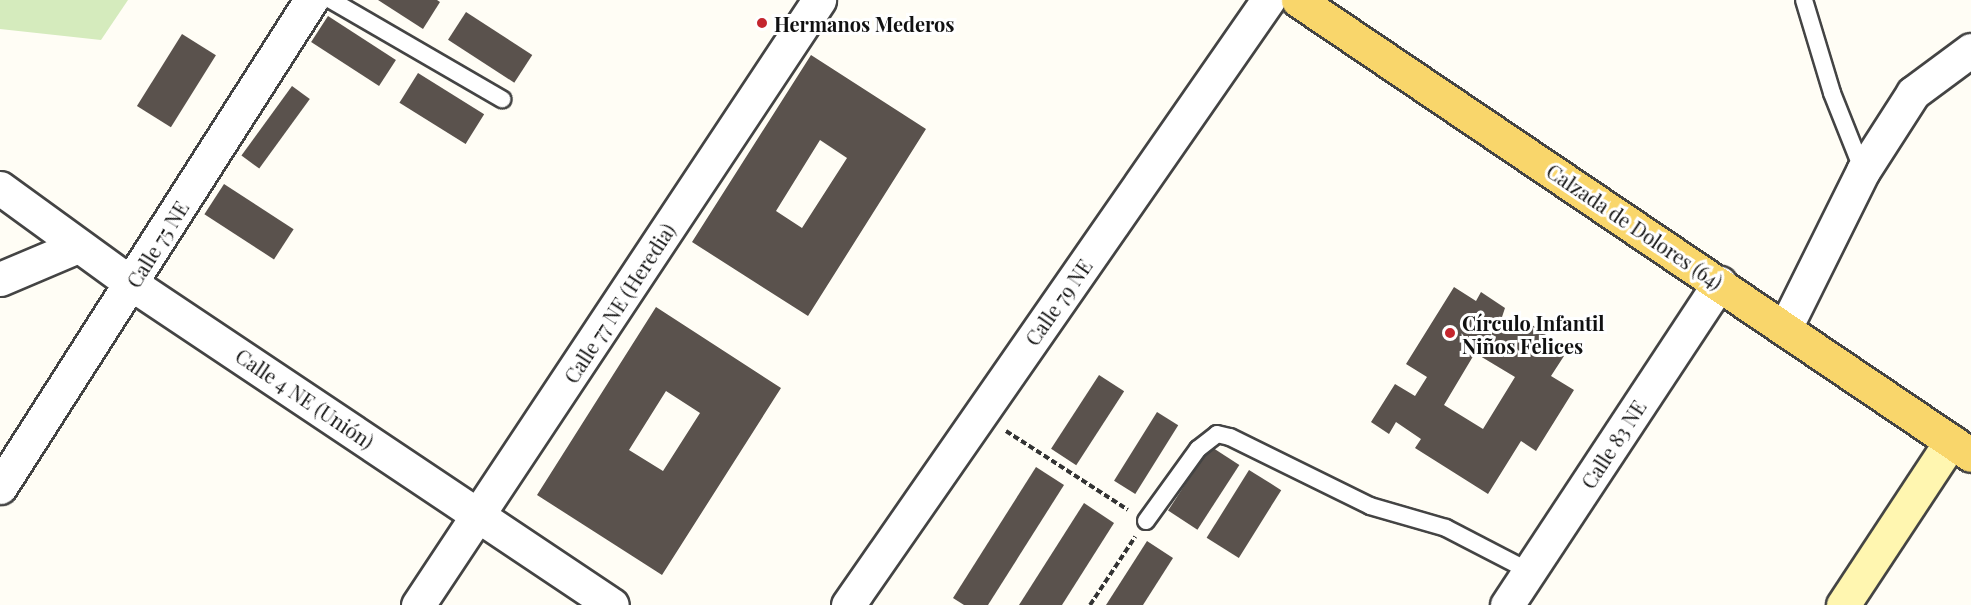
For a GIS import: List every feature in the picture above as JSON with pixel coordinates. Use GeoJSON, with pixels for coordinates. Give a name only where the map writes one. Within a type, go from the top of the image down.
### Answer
{"type":"FeatureCollection","features":[{"type":"Feature","properties":{"kind":"main road","name":"Calzada de Dolores (64)"},"geometry":{"type":"LineString","coordinates":[[1298,0],[1961,448]]}},
{"type":"Feature","properties":{"kind":"street","name":"Calle 75 NE"},"geometry":{"type":"LineString","coordinates":[[0,487],[132,284],[311,0]]}},
{"type":"Feature","properties":{"kind":"street","name":"Calle 77 NE (Heredia)"},"geometry":{"type":"LineString","coordinates":[[418,605],[819,0]]}},
{"type":"Feature","properties":{"kind":"street","name":"Calle 79 NE"},"geometry":{"type":"LineString","coordinates":[[848,605],[1268,0]]}},
{"type":"Feature","properties":{"kind":"street"},"geometry":{"type":"LineString","coordinates":[[1785,328],[1863,171],[1913,93],[1971,50]]}},
{"type":"Feature","properties":{"kind":"street","name":"Calle 4 NE (Unión)"},"geometry":{"type":"LineString","coordinates":[[0,188],[132,284],[480,514],[612,605]]}},
{"type":"Feature","properties":{"kind":"street"},"geometry":{"type":"LineString","coordinates":[[0,279],[78,246]]}},
{"type":"Feature","properties":{"kind":"street","name":"Calle 83 NE"},"geometry":{"type":"LineString","coordinates":[[1508,605],[1719,283]]}},
{"type":"Feature","properties":{"kind":"street"},"geometry":{"type":"LineString","coordinates":[[1843,605],[1961,448]]}},
{"type":"Feature","properties":{"kind":"lane"},"geometry":{"type":"LineString","coordinates":[[331,0],[502,99]]}},
{"type":"Feature","properties":{"kind":"lane"},"geometry":{"type":"LineString","coordinates":[[1804,0],[1832,93],[1863,171]]}},
{"type":"Feature","properties":{"kind":"lane"},"geometry":{"type":"LineString","coordinates":[[1146,521],[1198,449],[1217,434],[1230,437],[1370,507],[1446,528],[1529,571]]}},
{"type":"Feature","properties":{"kind":"path"},"geometry":{"type":"LineString","coordinates":[[980,415],[1146,521],[1090,605]]}},
{"type":"Feature","properties":{"kind":"green space"},"geometry":{"type":"Polygon","coordinates":[[[0,0],[128,0],[101,40],[0,29],[0,0]]]}},
{"type":"Feature","properties":{"kind":"building"},"geometry":{"type":"Polygon","coordinates":[[[378,0],[437,0],[440,2],[423,29],[378,0]]]}},
{"type":"Feature","properties":{"kind":"building"},"geometry":{"type":"Polygon","coordinates":[[[466,12],[532,55],[514,83],[448,40],[466,12]]]}},
{"type":"Feature","properties":{"kind":"building"},"geometry":{"type":"Polygon","coordinates":[[[328,16],[396,60],[379,86],[311,42],[328,16]]]}},
{"type":"Feature","properties":{"kind":"building"},"geometry":{"type":"Polygon","coordinates":[[[182,34],[216,55],[171,127],[137,106],[182,34]]]}},
{"type":"Feature","properties":{"kind":"building"},"geometry":{"type":"Polygon","coordinates":[[[811,55],[926,129],[808,316],[692,242],[811,55]],[[820,140],[776,211],[802,228],[847,158],[820,140]]]}},
{"type":"Feature","properties":{"kind":"building"},"geometry":{"type":"Polygon","coordinates":[[[418,73],[484,114],[466,144],[399,103],[418,73]]]}},
{"type":"Feature","properties":{"kind":"building"},"geometry":{"type":"Polygon","coordinates":[[[292,86],[310,99],[259,169],[241,156],[292,86]]]}},
{"type":"Feature","properties":{"kind":"building"},"geometry":{"type":"Polygon","coordinates":[[[224,184],[294,229],[274,259],[204,214],[224,184]]]}},
{"type":"Feature","properties":{"kind":"building"},"geometry":{"type":"Polygon","coordinates":[[[1454,287],[1476,301],[1481,292],[1505,308],[1502,317],[1520,328],[1525,320],[1549,337],[1547,345],[1564,356],[1551,376],[1574,390],[1536,451],[1521,441],[1488,494],[1415,448],[1421,439],[1396,422],[1389,434],[1371,422],[1395,384],[1415,396],[1427,377],[1406,364],[1454,287]],[[1475,353],[1444,405],[1483,429],[1515,377],[1475,353]]]}},
{"type":"Feature","properties":{"kind":"building"},"geometry":{"type":"Polygon","coordinates":[[[656,307],[781,388],[662,575],[537,495],[656,307]],[[666,391],[629,450],[663,471],[700,413],[666,391]]]}},
{"type":"Feature","properties":{"kind":"building"},"geometry":{"type":"Polygon","coordinates":[[[1099,375],[1124,391],[1076,465],[1051,449],[1099,375]]]}},
{"type":"Feature","properties":{"kind":"building"},"geometry":{"type":"Polygon","coordinates":[[[1157,412],[1178,425],[1135,494],[1114,481],[1157,412]]]}},
{"type":"Feature","properties":{"kind":"building"},"geometry":{"type":"Polygon","coordinates":[[[1210,446],[1239,465],[1197,530],[1168,511],[1210,446]]]}},
{"type":"Feature","properties":{"kind":"building"},"geometry":{"type":"Polygon","coordinates":[[[1036,467],[1064,485],[988,605],[964,605],[953,598],[1036,467]]]}},
{"type":"Feature","properties":{"kind":"building"},"geometry":{"type":"Polygon","coordinates":[[[1249,470],[1281,490],[1239,558],[1207,538],[1249,470]]]}},
{"type":"Feature","properties":{"kind":"building"},"geometry":{"type":"Polygon","coordinates":[[[1084,503],[1114,523],[1062,605],[1019,605],[1084,503]]]}},
{"type":"Feature","properties":{"kind":"building"},"geometry":{"type":"Polygon","coordinates":[[[1147,541],[1173,558],[1143,605],[1106,605],[1147,541]]]}},
{"type":"Feature","properties":{"kind":"place","name":"Hermanos Mederos"},"geometry":{"type":"Point","coordinates":[762,23]}},
{"type":"Feature","properties":{"kind":"place","name":"Círculo Infantil Niños Felices"},"geometry":{"type":"Point","coordinates":[1450,333]}}]}
